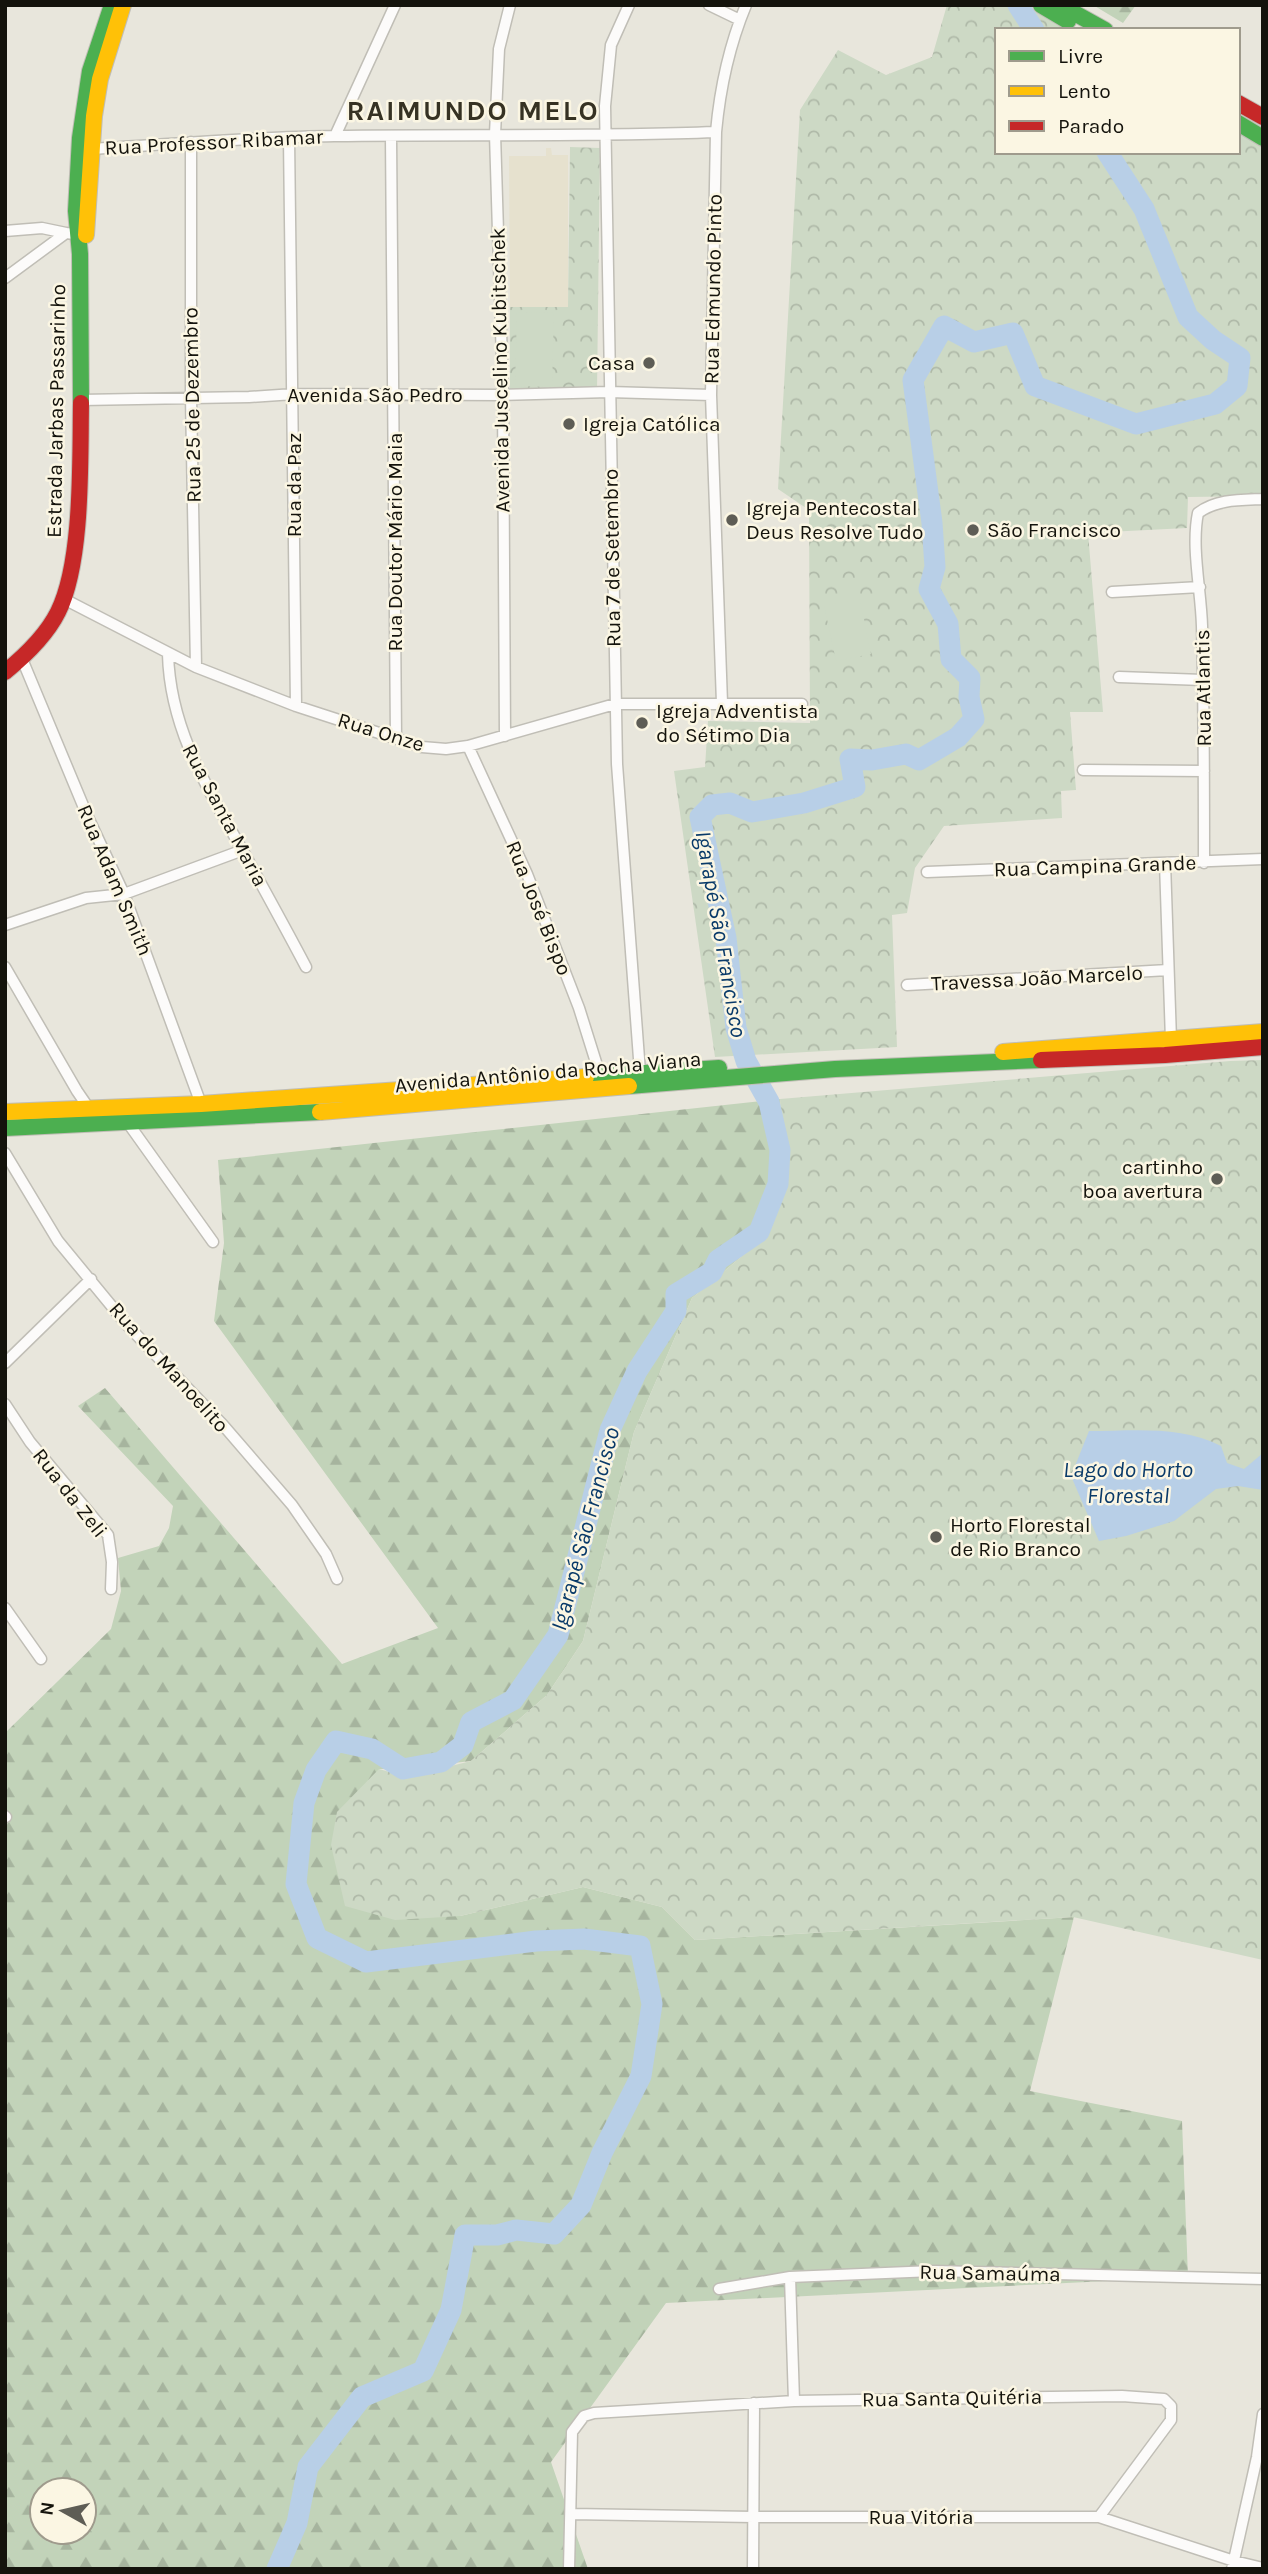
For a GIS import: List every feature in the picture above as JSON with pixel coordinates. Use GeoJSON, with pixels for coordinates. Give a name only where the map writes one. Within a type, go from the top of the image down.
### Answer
{"type":"FeatureCollection","features":[{"type":"Feature","properties":{"kind":"main road","name":"Estrada Jarbas Passarinho"},"geometry":{"type":"LineString","coordinates":[[76,235],[100,79],[115,7]]}},
{"type":"Feature","properties":{"kind":"main road","name":"Estrada Jarbas Passarinho"},"geometry":{"type":"LineString","coordinates":[[5,672],[22,659],[43,635],[64,599],[75,538],[81,400],[80,254],[76,235],[78,150],[87,81],[115,7]]}},
{"type":"Feature","properties":{"kind":"main road"},"geometry":{"type":"LineString","coordinates":[[1052,8],[1080,28]]}},
{"type":"Feature","properties":{"kind":"main road"},"geometry":{"type":"LineString","coordinates":[[1052,8],[1100,28]]}},
{"type":"Feature","properties":{"kind":"main road"},"geometry":{"type":"LineString","coordinates":[[1240,104],[1263,117]]}},
{"type":"Feature","properties":{"kind":"main road"},"geometry":{"type":"LineString","coordinates":[[1240,124],[1263,138]]}},
{"type":"Feature","properties":{"kind":"main road","name":"Avenida Antônio da Rocha Viana"},"geometry":{"type":"LineString","coordinates":[[5,1128],[348,1111],[741,1071],[1263,1032]]}},
{"type":"Feature","properties":{"kind":"main road","name":"Avenida Antônio da Rocha Viana"},"geometry":{"type":"LineString","coordinates":[[835,1065],[1165,1055],[1263,1047]]}},
{"type":"Feature","properties":{"kind":"main road","name":"Avenida Antônio da Rocha Viana"},"geometry":{"type":"LineString","coordinates":[[5,1112],[201,1104],[600,1074],[741,1071]]}},
{"type":"Feature","properties":{"kind":"street"},"geometry":{"type":"LineString","coordinates":[[335,136],[395,5]]}},
{"type":"Feature","properties":{"kind":"street","name":"Avenida Juscelino Kubitschek"},"geometry":{"type":"LineString","coordinates":[[505,736],[503,395],[495,134],[499,49],[510,5]]}},
{"type":"Feature","properties":{"kind":"street","name":"Rua 7 de Setembro"},"geometry":{"type":"LineString","coordinates":[[629,5],[611,45],[605,106],[617,764],[640,1072]]}},
{"type":"Feature","properties":{"kind":"street"},"geometry":{"type":"LineString","coordinates":[[709,5],[740,20]]}},
{"type":"Feature","properties":{"kind":"street","name":"Rua Edmundo Pinto"},"geometry":{"type":"LineString","coordinates":[[722,704],[711,395],[716,132],[719,97],[730,45],[746,5]]}},
{"type":"Feature","properties":{"kind":"street","name":"Rua Professor Ribamar"},"geometry":{"type":"LineString","coordinates":[[91,149],[335,136],[606,136],[716,132]]}},
{"type":"Feature","properties":{"kind":"street","name":"Rua Doutor Mário Maia"},"geometry":{"type":"LineString","coordinates":[[391,137],[396,738]]}},
{"type":"Feature","properties":{"kind":"street","name":"Rua da Paz"},"geometry":{"type":"LineString","coordinates":[[289,138],[296,706]]}},
{"type":"Feature","properties":{"kind":"street","name":"Rua 25 de Dezembro"},"geometry":{"type":"LineString","coordinates":[[191,142],[191,397],[196,667]]}},
{"type":"Feature","properties":{"kind":"street"},"geometry":{"type":"LineString","coordinates":[[5,230],[42,228],[76,235]]}},
{"type":"Feature","properties":{"kind":"street"},"geometry":{"type":"LineString","coordinates":[[5,278],[76,235]]}},
{"type":"Feature","properties":{"kind":"street","name":"Avenida São Pedro"},"geometry":{"type":"LineString","coordinates":[[81,400],[294,394],[503,395],[609,392],[711,395]]}},
{"type":"Feature","properties":{"kind":"street","name":"Rua Atlantis"},"geometry":{"type":"LineString","coordinates":[[1204,863],[1203,680],[1196,547],[1198,513],[1224,501],[1263,499]]}},
{"type":"Feature","properties":{"kind":"street"},"geometry":{"type":"LineString","coordinates":[[1112,592],[1200,587]]}},
{"type":"Feature","properties":{"kind":"street","name":"Rua Onze"},"geometry":{"type":"LineString","coordinates":[[64,599],[196,667],[296,706],[422,747],[446,749],[468,746],[615,704],[802,704]]}},
{"type":"Feature","properties":{"kind":"street","name":"Rua Santa Maria"},"geometry":{"type":"LineString","coordinates":[[168,654],[173,704],[185,742],[220,814],[243,850],[306,967]]}},
{"type":"Feature","properties":{"kind":"street","name":"Rua Adam Smith"},"geometry":{"type":"LineString","coordinates":[[22,659],[87,815],[124,894],[201,1104]]}},
{"type":"Feature","properties":{"kind":"street"},"geometry":{"type":"LineString","coordinates":[[1119,677],[1203,680]]}},
{"type":"Feature","properties":{"kind":"street","name":"Rua José Bispo"},"geometry":{"type":"LineString","coordinates":[[468,746],[527,874],[579,1008],[600,1074]]}},
{"type":"Feature","properties":{"kind":"street"},"geometry":{"type":"LineString","coordinates":[[1083,770],[1204,771]]}},
{"type":"Feature","properties":{"kind":"street"},"geometry":{"type":"LineString","coordinates":[[5,925],[86,898],[124,894],[243,850]]}},
{"type":"Feature","properties":{"kind":"street","name":"Rua Campina Grande"},"geometry":{"type":"LineString","coordinates":[[927,872],[1263,859]]}},
{"type":"Feature","properties":{"kind":"street"},"geometry":{"type":"LineString","coordinates":[[1165,863],[1171,1040]]}},
{"type":"Feature","properties":{"kind":"street"},"geometry":{"type":"LineString","coordinates":[[5,967],[90,1110]]}},
{"type":"Feature","properties":{"kind":"street","name":"Travessa João Marcelo"},"geometry":{"type":"LineString","coordinates":[[907,985],[1168,970]]}},
{"type":"Feature","properties":{"kind":"street"},"geometry":{"type":"LineString","coordinates":[[128,1123],[213,1242]]}},
{"type":"Feature","properties":{"kind":"street","name":"Rua do Manoelito"},"geometry":{"type":"LineString","coordinates":[[5,1153],[58,1241],[128,1325],[223,1424],[292,1505],[326,1554],[337,1579]]}},
{"type":"Feature","properties":{"kind":"street"},"geometry":{"type":"LineString","coordinates":[[5,1363],[90,1279]]}},
{"type":"Feature","properties":{"kind":"street","name":"Rua da Zeli"},"geometry":{"type":"LineString","coordinates":[[5,1404],[30,1442],[107,1535],[112,1562],[111,1589]]}},
{"type":"Feature","properties":{"kind":"street"},"geometry":{"type":"LineString","coordinates":[[5,1608],[41,1659]]}},
{"type":"Feature","properties":{"kind":"street","name":"Rua Samaúma"},"geometry":{"type":"LineString","coordinates":[[719,2289],[790,2277],[933,2271],[1263,2279]]}},
{"type":"Feature","properties":{"kind":"street"},"geometry":{"type":"LineString","coordinates":[[790,2277],[794,2401]]}},
{"type":"Feature","properties":{"kind":"street","name":"Rua Santa Quitéria"},"geometry":{"type":"LineString","coordinates":[[570,2514],[572,2432],[584,2416],[594,2413],[794,2401],[1122,2396],[1164,2399],[1171,2406],[1171,2420],[1099,2517]]}},
{"type":"Feature","properties":{"kind":"street"},"geometry":{"type":"LineString","coordinates":[[752,2569],[754,2403]]}},
{"type":"Feature","properties":{"kind":"street"},"geometry":{"type":"LineString","coordinates":[[1233,2565],[1260,2457],[1263,2415]]}},
{"type":"Feature","properties":{"kind":"street"},"geometry":{"type":"LineString","coordinates":[[569,2569],[570,2514]]}},
{"type":"Feature","properties":{"kind":"street","name":"Rua Vitória"},"geometry":{"type":"LineString","coordinates":[[570,2514],[1099,2517],[1233,2565],[1263,2568]]}},
{"type":"Feature","properties":{"kind":"shaded area"},"geometry":{"type":"Polygon","coordinates":[[[546,148],[551,148],[552,155],[568,155],[568,307],[510,307],[509,156],[546,156],[546,148]]]}},
{"type":"Feature","properties":{"kind":"green space","name":"São Francisco"},"geometry":{"type":"Polygon","coordinates":[[[947,5],[1026,5],[1064,28],[995,28],[995,154],[1240,154],[1240,131],[1263,144],[1263,496],[1188,497],[1187,528],[1088,533],[1103,712],[1070,712],[1076,790],[1061,791],[1062,818],[944,826],[915,868],[907,913],[892,915],[897,1047],[715,1057],[674,771],[705,767],[708,721],[810,723],[809,510],[778,489],[800,110],[838,50],[886,75],[932,57],[947,5]]]}},
{"type":"Feature","properties":{"kind":"green space"},"geometry":{"type":"Polygon","coordinates":[[[1093,5],[1136,5],[1123,23],[1093,5]]]}},
{"type":"Feature","properties":{"kind":"green space"},"geometry":{"type":"Polygon","coordinates":[[[570,147],[600,148],[597,391],[510,390],[510,307],[568,307],[570,147]]]}},
{"type":"Feature","properties":{"kind":"green space"},"geometry":{"type":"Polygon","coordinates":[[[517,312],[554,313],[552,387],[515,386],[517,312]]]}},
{"type":"Feature","properties":{"kind":"green space"},"geometry":{"type":"Polygon","coordinates":[[[860,599],[871,654],[836,661],[824,605],[860,599]]]}},
{"type":"Feature","properties":{"kind":"green space","name":"Horto Florestal de Rio Branco"},"geometry":{"type":"Polygon","coordinates":[[[1263,1060],[1263,1960],[1073,1917],[695,1940],[662,1907],[583,1887],[460,1916],[395,1920],[345,1906],[331,1845],[337,1812],[379,1769],[407,1777],[471,1761],[547,1695],[583,1641],[634,1432],[692,1298],[766,1236],[785,1185],[780,1099],[1263,1060]]]}},
{"type":"Feature","properties":{"kind":"green space"},"geometry":{"type":"Polygon","coordinates":[[[780,1099],[785,1185],[766,1236],[692,1298],[634,1432],[583,1641],[547,1695],[471,1761],[379,1769],[460,1916],[583,1887],[662,1907],[695,1940],[1074,1917],[1030,2091],[1182,2121],[1188,2277],[666,2303],[551,2462],[588,2569],[5,2569],[5,1733],[111,1629],[121,1591],[118,1558],[159,1546],[169,1528],[173,1506],[78,1406],[105,1388],[342,1664],[438,1628],[214,1321],[224,1243],[218,1160],[780,1099]]]}},
{"type":"Feature","properties":{"kind":"water","name":"Lago do Horto Florestal"},"geometry":{"type":"Polygon","coordinates":[[[1089,1431],[1156,1431],[1190,1435],[1221,1446],[1227,1463],[1244,1469],[1263,1453],[1263,1490],[1238,1486],[1216,1489],[1174,1521],[1126,1536],[1099,1541],[1071,1476],[1089,1431]]]}},
{"type":"Feature","properties":{"kind":"waterway","name":"Igarapé São Francisco"},"geometry":{"type":"LineString","coordinates":[[1018,5],[1033,28]]}},
{"type":"Feature","properties":{"kind":"waterway","name":"Igarapé São Francisco"},"geometry":{"type":"LineString","coordinates":[[277,2569],[297,2523],[308,2467],[362,2397],[423,2371],[451,2310],[465,2235],[497,2235],[516,2230],[554,2234],[581,2205],[602,2153],[641,2076],[652,2004],[640,1946],[584,1939],[536,1941],[366,1962],[317,1938],[296,1884],[304,1803],[316,1770],[336,1741],[372,1749],[403,1769],[441,1762],[463,1745],[471,1722],[513,1700],[558,1635],[610,1430],[637,1371],[676,1311],[676,1294],[712,1272],[718,1260],[759,1232],[778,1184],[780,1150],[769,1102],[746,1061],[736,1028],[726,938],[700,817],[712,805],[730,803],[752,812],[804,803],[855,787],[850,759],[872,760],[906,754],[919,760],[958,737],[974,719],[969,697],[970,678],[951,659],[948,624],[929,589],[935,567],[932,523],[913,380],[944,326],[974,342],[1013,333],[1035,386],[1136,424],[1215,404],[1237,386],[1240,358],[1213,340],[1188,317],[1144,209],[1108,154]]}},
{"type":"Feature","properties":{"kind":"traffic: fast"},"geometry":{"type":"LineString","coordinates":[[81,403],[80,254],[76,211],[80,138],[90,71],[112,5]]}},
{"type":"Feature","properties":{"kind":"traffic: fast"},"geometry":{"type":"LineString","coordinates":[[1041,5],[1068,21]]}},
{"type":"Feature","properties":{"kind":"traffic: fast"},"geometry":{"type":"LineString","coordinates":[[1060,5],[1101,28]]}},
{"type":"Feature","properties":{"kind":"traffic: fast"},"geometry":{"type":"LineString","coordinates":[[1240,124],[1263,138]]}},
{"type":"Feature","properties":{"kind":"traffic: fast"},"geometry":{"type":"LineString","coordinates":[[629,1086],[835,1069],[1041,1060]]}},
{"type":"Feature","properties":{"kind":"traffic: fast"},"geometry":{"type":"LineString","coordinates":[[586,1077],[719,1068]]}},
{"type":"Feature","properties":{"kind":"traffic: fast"},"geometry":{"type":"LineString","coordinates":[[5,1128],[320,1112]]}},
{"type":"Feature","properties":{"kind":"traffic: slow"},"geometry":{"type":"LineString","coordinates":[[86,235],[94,116],[100,79],[123,5]]}},
{"type":"Feature","properties":{"kind":"traffic: slow"},"geometry":{"type":"LineString","coordinates":[[1003,1052],[1263,1032]]}},
{"type":"Feature","properties":{"kind":"traffic: slow"},"geometry":{"type":"LineString","coordinates":[[5,1112],[201,1104],[586,1077]]}},
{"type":"Feature","properties":{"kind":"traffic: slow"},"geometry":{"type":"LineString","coordinates":[[320,1112],[629,1086]]}},
{"type":"Feature","properties":{"kind":"traffic: jam"},"geometry":{"type":"LineString","coordinates":[[1240,104],[1263,117]]}},
{"type":"Feature","properties":{"kind":"traffic: jam"},"geometry":{"type":"LineString","coordinates":[[5,672],[28,652],[48,629],[66,591],[76,539],[81,403]]}},
{"type":"Feature","properties":{"kind":"traffic: jam"},"geometry":{"type":"LineString","coordinates":[[1041,1060],[1165,1055],[1263,1047]]}},
{"type":"Feature","properties":{"kind":"place","name":"Casa"},"geometry":{"type":"Point","coordinates":[649,363]}},
{"type":"Feature","properties":{"kind":"place","name":"Igreja Católica"},"geometry":{"type":"Point","coordinates":[569,424]}},
{"type":"Feature","properties":{"kind":"place","name":"Igreja Pentecostal Deus Resolve Tudo"},"geometry":{"type":"Point","coordinates":[732,520]}},
{"type":"Feature","properties":{"kind":"place","name":"São Francisco"},"geometry":{"type":"Point","coordinates":[973,530]}},
{"type":"Feature","properties":{"kind":"place","name":"Igreja Adventista do Sétimo Dia"},"geometry":{"type":"Point","coordinates":[642,723]}},
{"type":"Feature","properties":{"kind":"place","name":"cartinho boa avertura"},"geometry":{"type":"Point","coordinates":[1217,1179]}},
{"type":"Feature","properties":{"kind":"place","name":"Horto Florestal de Rio Branco"},"geometry":{"type":"Point","coordinates":[936,1537]}},
{"type":"Feature","properties":{"kind":"district","name":"RAIMUNDO MELO"},"geometry":{"type":"Point","coordinates":[473,110]}}]}
